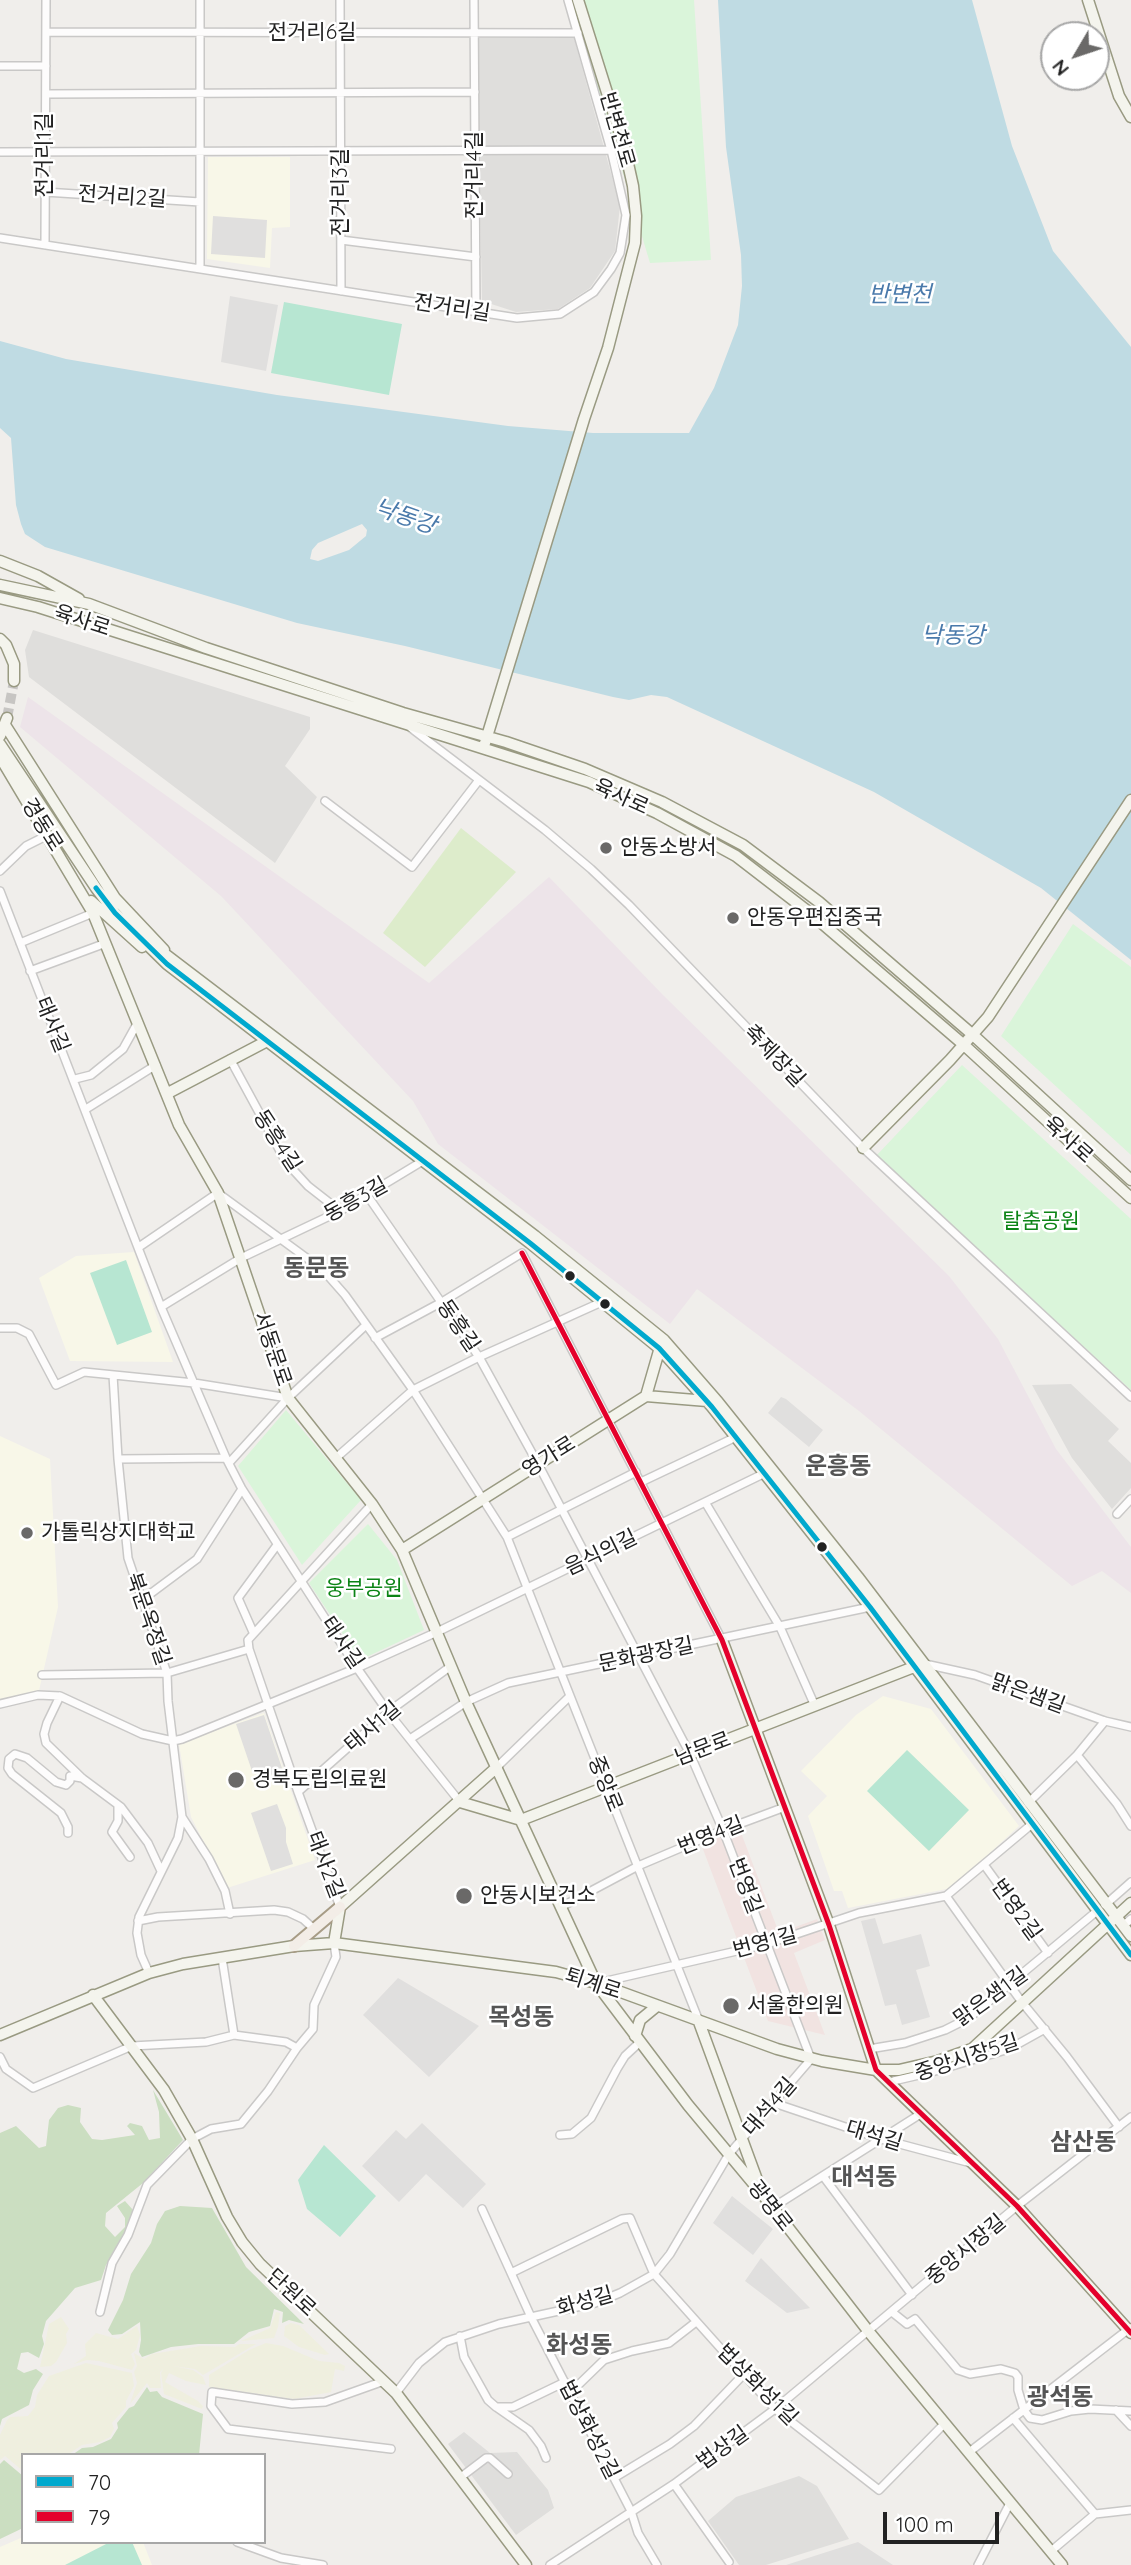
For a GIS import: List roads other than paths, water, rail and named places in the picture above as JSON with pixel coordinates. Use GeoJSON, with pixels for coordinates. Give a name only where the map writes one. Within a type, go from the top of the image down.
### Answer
{"type":"FeatureCollection","features":[{"type":"Feature","properties":{"kind":"main road"},"geometry":{"type":"LineString","coordinates":[[294,1946],[340,1907]]}},
{"type":"Feature","properties":{"kind":"street","name":"전거리1길"},"geometry":{"type":"LineString","coordinates":[[45,245],[46,0]]}},
{"type":"Feature","properties":{"kind":"street"},"geometry":{"type":"LineString","coordinates":[[200,0],[200,269]]}},
{"type":"Feature","properties":{"kind":"street","name":"전거리3길"},"geometry":{"type":"LineString","coordinates":[[340,0],[341,290]]}},
{"type":"Feature","properties":{"kind":"street","name":"전거리4길"},"geometry":{"type":"LineString","coordinates":[[474,0],[476,312]]}},
{"type":"Feature","properties":{"kind":"street","name":"전거리길"},"geometry":{"type":"LineString","coordinates":[[0,238],[517,318],[560,314],[594,292],[620,253],[626,215],[611,150],[568,0]]}},
{"type":"Feature","properties":{"kind":"street","name":"반변천로"},"geometry":{"type":"LineString","coordinates":[[483,749],[598,381],[630,264],[636,216],[633,186],[625,150],[578,0]]}},
{"type":"Feature","properties":{"kind":"street"},"geometry":{"type":"LineString","coordinates":[[1088,0],[1119,96],[1131,117]]}},
{"type":"Feature","properties":{"kind":"street","name":"전거리6길"},"geometry":{"type":"LineString","coordinates":[[46,32],[578,33]]}},
{"type":"Feature","properties":{"kind":"street"},"geometry":{"type":"LineString","coordinates":[[0,66],[46,66]]}},
{"type":"Feature","properties":{"kind":"street"},"geometry":{"type":"LineString","coordinates":[[46,94],[475,92]]}},
{"type":"Feature","properties":{"kind":"street"},"geometry":{"type":"LineString","coordinates":[[0,152],[611,150]]}},
{"type":"Feature","properties":{"kind":"street","name":"전거리2길"},"geometry":{"type":"LineString","coordinates":[[45,192],[200,202]]}},
{"type":"Feature","properties":{"kind":"street"},"geometry":{"type":"LineString","coordinates":[[341,240],[476,257]]}},
{"type":"Feature","properties":{"kind":"street"},"geometry":{"type":"LineString","coordinates":[[0,561],[38,576],[89,604]]}},
{"type":"Feature","properties":{"kind":"street","name":"육사로"},"geometry":{"type":"LineString","coordinates":[[0,584],[89,604],[206,648],[585,769],[658,800],[743,845],[819,902],[973,1035],[1131,1180]]}},
{"type":"Feature","properties":{"kind":"street","name":"육사로"},"geometry":{"type":"LineString","coordinates":[[0,598],[38,607],[589,782],[657,813],[736,856],[810,913],[964,1045],[1131,1198]]}},
{"type":"Feature","properties":{"kind":"street"},"geometry":{"type":"LineString","coordinates":[[0,639],[6,645],[14,664],[14,681]]}},
{"type":"Feature","properties":{"kind":"street"},"geometry":{"type":"LineString","coordinates":[[0,736],[6,721],[115,898],[169,961]]}},
{"type":"Feature","properties":{"kind":"street","name":"축제장길"},"geometry":{"type":"LineString","coordinates":[[407,725],[545,830],[629,905],[863,1148],[1131,1397]]}},
{"type":"Feature","properties":{"kind":"street"},"geometry":{"type":"LineString","coordinates":[[0,744],[96,888],[136,935],[532,1239],[661,1344],[718,1402],[764,1458],[919,1665],[1032,1824],[1111,1921],[1131,1955]]}},
{"type":"Feature","properties":{"kind":"street","name":"경동로"},"geometry":{"type":"LineString","coordinates":[[0,757],[83,893]]}},
{"type":"Feature","properties":{"kind":"street"},"geometry":{"type":"LineString","coordinates":[[324,801],[412,867],[479,780]]}},
{"type":"Feature","properties":{"kind":"street"},"geometry":{"type":"LineString","coordinates":[[863,1148],[988,1017],[1131,800]]}},
{"type":"Feature","properties":{"kind":"street"},"geometry":{"type":"LineString","coordinates":[[0,872],[26,846],[48,835]]}},
{"type":"Feature","properties":{"kind":"street","name":"태사길"},"geometry":{"type":"LineString","coordinates":[[0,891],[161,1307],[227,1460],[242,1489],[357,1668],[388,1712],[460,1802]]}},
{"type":"Feature","properties":{"kind":"street"},"geometry":{"type":"LineString","coordinates":[[83,893],[125,934],[169,961]]}},
{"type":"Feature","properties":{"kind":"street","name":"서동문로"},"geometry":{"type":"LineString","coordinates":[[83,893],[184,1135],[218,1193],[288,1398],[337,1457],[402,1550],[466,1702],[521,1820]]}},
{"type":"Feature","properties":{"kind":"street"},"geometry":{"type":"LineString","coordinates":[[20,943],[93,913]]}},
{"type":"Feature","properties":{"kind":"street","name":"태사길"},"geometry":{"type":"LineString","coordinates":[[30,971],[106,943]]}},
{"type":"Feature","properties":{"kind":"street","name":"태사길"},"geometry":{"type":"LineString","coordinates":[[75,1079],[91,1075],[123,1049],[138,1022]]}},
{"type":"Feature","properties":{"kind":"street"},"geometry":{"type":"LineString","coordinates":[[168,1093],[270,1039]]}},
{"type":"Feature","properties":{"kind":"street","name":"동흥4길"},"geometry":{"type":"LineString","coordinates":[[230,1059],[286,1162],[308,1186],[340,1211]]}},
{"type":"Feature","properties":{"kind":"street"},"geometry":{"type":"LineString","coordinates":[[86,1109],[156,1065]]}},
{"type":"Feature","properties":{"kind":"street","name":"동흥3길"},"geometry":{"type":"LineString","coordinates":[[241,1258],[340,1211],[427,1159]]}},
{"type":"Feature","properties":{"kind":"street"},"geometry":{"type":"LineString","coordinates":[[139,1247],[218,1193]]}},
{"type":"Feature","properties":{"kind":"street","name":"중앙로"},"geometry":{"type":"LineString","coordinates":[[218,1193],[323,1270],[345,1295],[413,1390],[507,1537],[699,2022],[763,2195]]}},
{"type":"Feature","properties":{"kind":"street","name":"동흥길"},"geometry":{"type":"LineString","coordinates":[[367,1195],[479,1357],[639,1657]]}},
{"type":"Feature","properties":{"kind":"street"},"geometry":{"type":"LineString","coordinates":[[375,1338],[442,1302],[522,1253],[532,1239]]}},
{"type":"Feature","properties":{"kind":"street"},"geometry":{"type":"LineString","coordinates":[[532,1239],[604,1301],[661,1344],[1028,1803],[1101,1908]]}},
{"type":"Feature","properties":{"kind":"street"},"geometry":{"type":"LineString","coordinates":[[522,1253],[722,1640],[829,1925],[877,2070],[1017,2206],[1130,2330],[968,2453]]}},
{"type":"Feature","properties":{"kind":"street"},"geometry":{"type":"LineString","coordinates":[[161,1307],[241,1258]]}},
{"type":"Feature","properties":{"kind":"street"},"geometry":{"type":"LineString","coordinates":[[337,1457],[413,1390],[604,1301]]}},
{"type":"Feature","properties":{"kind":"street"},"geometry":{"type":"LineString","coordinates":[[118,1459],[227,1460],[366,1325]]}},
{"type":"Feature","properties":{"kind":"street"},"geometry":{"type":"LineString","coordinates":[[0,1328],[17,1328],[29,1334],[55,1385],[84,1372],[194,1383],[288,1398]]}},
{"type":"Feature","properties":{"kind":"street"},"geometry":{"type":"LineString","coordinates":[[661,1344],[646,1396],[706,1401]]}},
{"type":"Feature","properties":{"kind":"street","name":"북문옥정길"},"geometry":{"type":"LineString","coordinates":[[113,1375],[128,1558],[167,1673],[182,1817],[178,1838],[147,1896],[138,1921],[141,1955],[149,1973]]}},
{"type":"Feature","properties":{"kind":"street","name":"영가로"},"geometry":{"type":"LineString","coordinates":[[402,1550],[646,1396]]}},
{"type":"Feature","properties":{"kind":"street"},"geometry":{"type":"LineString","coordinates":[[641,1482],[736,1437]]}},
{"type":"Feature","properties":{"kind":"street"},"geometry":{"type":"LineString","coordinates":[[507,1537],[636,1472]]}},
{"type":"Feature","properties":{"kind":"street","name":"음식의길"},"geometry":{"type":"LineString","coordinates":[[267,1704],[437,1632],[765,1473]]}},
{"type":"Feature","properties":{"kind":"street"},"geometry":{"type":"LineString","coordinates":[[142,1600],[197,1559],[242,1489]]}},
{"type":"Feature","properties":{"kind":"street"},"geometry":{"type":"LineString","coordinates":[[1117,1514],[1131,1499]]}},
{"type":"Feature","properties":{"kind":"street"},"geometry":{"type":"LineString","coordinates":[[705,1502],[780,1627],[815,1706]]}},
{"type":"Feature","properties":{"kind":"street"},"geometry":{"type":"LineString","coordinates":[[42,1675],[167,1673],[248,1649],[248,1640],[253,1633],[372,1504]]}},
{"type":"Feature","properties":{"kind":"street"},"geometry":{"type":"LineString","coordinates":[[253,1633],[238,1598],[277,1545]]}},
{"type":"Feature","properties":{"kind":"street","name":"문화광장길"},"geometry":{"type":"LineString","coordinates":[[466,1702],[508,1684],[870,1607]]}},
{"type":"Feature","properties":{"kind":"street","name":"태사2길"},"geometry":{"type":"LineString","coordinates":[[248,1649],[340,1907],[497,1767]]}},
{"type":"Feature","properties":{"kind":"street","name":"번영길"},"geometry":{"type":"LineString","coordinates":[[639,1657],[690,1754],[723,1830],[811,2059]]}},
{"type":"Feature","properties":{"kind":"street","name":"남문로"},"geometry":{"type":"LineString","coordinates":[[521,1820],[919,1665]]}},
{"type":"Feature","properties":{"kind":"street","name":"맑은샘길"},"geometry":{"type":"LineString","coordinates":[[919,1665],[986,1679],[1105,1721],[1131,1727]]}},
{"type":"Feature","properties":{"kind":"street","name":"태사1길"},"geometry":{"type":"LineString","coordinates":[[298,1792],[388,1712],[451,1666]]}},
{"type":"Feature","properties":{"kind":"street"},"geometry":{"type":"LineString","coordinates":[[0,1704],[38,1695],[60,1696],[142,1734],[173,1741],[267,1704]]}},
{"type":"Feature","properties":{"kind":"street"},"geometry":{"type":"LineString","coordinates":[[60,1696],[47,1723],[44,1734],[46,1742],[82,1778],[118,1805],[148,1843],[161,1871]]}},
{"type":"Feature","properties":{"kind":"street"},"geometry":{"type":"LineString","coordinates":[[497,1767],[570,1696]]}},
{"type":"Feature","properties":{"kind":"street"},"geometry":{"type":"LineString","coordinates":[[410,1739],[466,1702]]}},
{"type":"Feature","properties":{"kind":"street"},"geometry":{"type":"LineString","coordinates":[[1028,1803],[1077,1755],[1105,1721]]}},
{"type":"Feature","properties":{"kind":"street"},"geometry":{"type":"LineString","coordinates":[[68,1833],[61,1813],[12,1773],[8,1768],[9,1759],[15,1754],[27,1758],[56,1782],[66,1785],[70,1776],[82,1778]]}},
{"type":"Feature","properties":{"kind":"street"},"geometry":{"type":"LineString","coordinates":[[1077,1755],[1117,1804],[1131,1826]]}},
{"type":"Feature","properties":{"kind":"street"},"geometry":{"type":"LineString","coordinates":[[460,1802],[521,1820]]}},
{"type":"Feature","properties":{"kind":"street"},"geometry":{"type":"LineString","coordinates":[[118,1805],[117,1821],[112,1832],[130,1857]]}},
{"type":"Feature","properties":{"kind":"street","name":"번영4길"},"geometry":{"type":"LineString","coordinates":[[638,1866],[786,1807]]}},
{"type":"Feature","properties":{"kind":"street"},"geometry":{"type":"LineString","coordinates":[[182,1817],[209,1859],[225,1891],[230,1914]]}},
{"type":"Feature","properties":{"kind":"street","name":"광명로"},"geometry":{"type":"LineString","coordinates":[[521,1820],[596,1983],[869,2332],[1062,2565]]}},
{"type":"Feature","properties":{"kind":"street","name":"번영1길"},"geometry":{"type":"LineString","coordinates":[[596,1983],[767,1944],[859,1913],[946,1896],[1032,1824]]}},
{"type":"Feature","properties":{"kind":"street"},"geometry":{"type":"LineString","coordinates":[[561,1907],[638,1866]]}},
{"type":"Feature","properties":{"kind":"street","name":"번영2길"},"geometry":{"type":"LineString","coordinates":[[985,1866],[1048,1953]]}},
{"type":"Feature","properties":{"kind":"street","name":"맑은샘1길"},"geometry":{"type":"LineString","coordinates":[[869,2049],[905,2043],[945,2030],[969,2018],[1131,1882]]}},
{"type":"Feature","properties":{"kind":"street"},"geometry":{"type":"LineString","coordinates":[[946,1896],[1009,1985],[1119,2127]]}},
{"type":"Feature","properties":{"kind":"street","name":"퇴계로"},"geometry":{"type":"LineString","coordinates":[[0,2035],[149,1973],[183,1964],[334,1942],[556,1972],[596,1983],[699,2022],[811,2059],[877,2070],[912,2067],[972,2049],[1021,2001],[1131,1903]]}},
{"type":"Feature","properties":{"kind":"street"},"geometry":{"type":"LineString","coordinates":[[100,2312],[112,2263],[128,2235],[147,2185],[191,2139],[211,2129],[241,2124],[313,2029],[314,2005],[337,1957],[334,1942],[340,1907]]}},
{"type":"Feature","properties":{"kind":"street"},"geometry":{"type":"LineString","coordinates":[[138,1921],[158,1917],[274,1910],[289,1912],[314,1929]]}},
{"type":"Feature","properties":{"kind":"street"},"geometry":{"type":"LineString","coordinates":[[1111,1921],[1127,1922],[1131,1936]]}},
{"type":"Feature","properties":{"kind":"street"},"geometry":{"type":"LineString","coordinates":[[222,1958],[234,2035]]}},
{"type":"Feature","properties":{"kind":"street","name":"단원로"},"geometry":{"type":"LineString","coordinates":[[93,1995],[164,2090],[242,2242],[260,2264],[396,2393],[526,2565]]}},
{"type":"Feature","properties":{"kind":"street"},"geometry":{"type":"LineString","coordinates":[[560,2135],[572,2134],[591,2118],[621,2063],[638,2039],[640,2020],[657,2006]]}},
{"type":"Feature","properties":{"kind":"street","name":"중앙시장5길"},"geometry":{"type":"LineString","coordinates":[[889,2082],[1009,2049],[1045,2029]]}},
{"type":"Feature","properties":{"kind":"street"},"geometry":{"type":"LineString","coordinates":[[0,2057],[6,2069],[33,2088],[132,2046],[206,2042],[234,2035],[286,2042],[297,2048]]}},
{"type":"Feature","properties":{"kind":"street","name":"대석4길"},"geometry":{"type":"LineString","coordinates":[[729,2154],[811,2059]]}},
{"type":"Feature","properties":{"kind":"street","name":"대석길"},"geometry":{"type":"LineString","coordinates":[[774,2103],[881,2139],[975,2164]]}},
{"type":"Feature","properties":{"kind":"street"},"geometry":{"type":"LineString","coordinates":[[772,2208],[922,2113]]}},
{"type":"Feature","properties":{"kind":"street","name":"중앙시장길"},"geometry":{"type":"LineString","coordinates":[[869,2332],[1017,2206],[1131,2117]]}},
{"type":"Feature","properties":{"kind":"street","name":"화성길"},"geometry":{"type":"LineString","coordinates":[[396,2393],[419,2363],[433,2350],[460,2336],[595,2303],[654,2274],[670,2254],[729,2154]]}},
{"type":"Feature","properties":{"kind":"street"},"geometry":{"type":"LineString","coordinates":[[823,2175],[912,2295]]}},
{"type":"Feature","properties":{"kind":"street","name":"법상화성2길"},"geometry":{"type":"LineString","coordinates":[[482,2209],[531,2317],[631,2511],[638,2533],[657,2565]]}},
{"type":"Feature","properties":{"kind":"street","name":"법상화성1길"},"geometry":{"type":"LineString","coordinates":[[511,2273],[630,2218],[654,2274],[775,2409],[879,2490],[944,2424]]}},
{"type":"Feature","properties":{"kind":"street"},"geometry":{"type":"LineString","coordinates":[[892,2312],[907,2324],[915,2319],[958,2370],[970,2374],[1001,2369],[1015,2373],[1018,2377],[1017,2390],[1030,2418],[1042,2420],[1071,2411],[1090,2409],[1131,2411]]}},
{"type":"Feature","properties":{"kind":"street"},"geometry":{"type":"LineString","coordinates":[[570,2393],[604,2360],[669,2343],[696,2322]]}},
{"type":"Feature","properties":{"kind":"street","name":"법상길"},"geometry":{"type":"LineString","coordinates":[[550,2565],[674,2484],[775,2409],[869,2332]]}},
{"type":"Feature","properties":{"kind":"street"},"geometry":{"type":"LineString","coordinates":[[460,2336],[464,2357],[488,2400],[529,2430],[546,2458]]}},
{"type":"Feature","properties":{"kind":"street"},"geometry":{"type":"LineString","coordinates":[[614,2478],[694,2426],[744,2374]]}},
{"type":"Feature","properties":{"kind":"street"},"geometry":{"type":"LineString","coordinates":[[384,2381],[325,2402],[292,2404],[212,2392],[211,2406],[228,2429],[391,2449]]}},
{"type":"Feature","properties":{"kind":"street"},"geometry":{"type":"LineString","coordinates":[[496,2407],[513,2407],[565,2382]]}},
{"type":"Feature","properties":{"kind":"street"},"geometry":{"type":"LineString","coordinates":[[1116,2410],[1131,2426]]}},
{"type":"Feature","properties":{"kind":"street"},"geometry":{"type":"LineString","coordinates":[[1013,2418],[1095,2514]]}},
{"type":"Feature","properties":{"kind":"street"},"geometry":{"type":"LineString","coordinates":[[461,2477],[486,2458],[508,2474]]}},
{"type":"Feature","properties":{"kind":"street"},"geometry":{"type":"LineString","coordinates":[[674,2484],[729,2562]]}},
{"type":"Feature","properties":{"kind":"street"},"geometry":{"type":"LineString","coordinates":[[978,2565],[1010,2503]]}},
{"type":"Feature","properties":{"kind":"street"},"geometry":{"type":"LineString","coordinates":[[1050,2552],[1095,2514],[1131,2510]]}},
{"type":"Feature","properties":{"kind":"street"},"geometry":{"type":"LineString","coordinates":[[242,2544],[281,2558],[323,2565]]}},
{"type":"Feature","properties":{"kind":"water","name":"낙동강"},"geometry":{"type":"Polygon","coordinates":[[[718,0],[972,0],[1012,146],[1053,251],[1131,347],[1131,960],[1041,888],[874,792],[667,697],[651,695],[629,700],[613,697],[405,646],[297,623],[45,547],[25,534],[16,505],[11,438],[0,428],[0,341],[66,359],[277,395],[508,426],[593,433],[689,433],[714,388],[738,325],[742,286],[741,255],[726,147],[718,0]],[[362,524],[318,543],[312,550],[310,559],[318,561],[349,550],[366,536],[367,530],[362,524]]]}},
{"type":"Feature","properties":{"kind":"tunnel"},"geometry":{"type":"LineString","coordinates":[[7,718],[14,681]]}},
{"type":"Feature","properties":{"kind":"place","name":"안동소방서"},"geometry":{"type":"Point","coordinates":[606,848]}},
{"type":"Feature","properties":{"kind":"place","name":"안동우편집중국"},"geometry":{"type":"Point","coordinates":[733,918]}},
{"type":"Feature","properties":{"kind":"place","name":"가톨릭상지대학교"},"geometry":{"type":"Point","coordinates":[27,1533]}},
{"type":"Feature","properties":{"kind":"place","name":"경북도립의료원"},"geometry":{"type":"Point","coordinates":[236,1780]}},
{"type":"Feature","properties":{"kind":"place","name":"안동시보건소"},"geometry":{"type":"Point","coordinates":[464,1896]}},
{"type":"Feature","properties":{"kind":"place","name":"서울한의원"},"geometry":{"type":"Point","coordinates":[731,2006]}},
{"type":"Feature","properties":{"kind":"district","name":"동문동"},"geometry":{"type":"Point","coordinates":[316,1269]}},
{"type":"Feature","properties":{"kind":"district","name":"운흥동"},"geometry":{"type":"Point","coordinates":[838,1467]}},
{"type":"Feature","properties":{"kind":"district","name":"목성동"},"geometry":{"type":"Point","coordinates":[521,2018]}},
{"type":"Feature","properties":{"kind":"district","name":"삼산동"},"geometry":{"type":"Point","coordinates":[1083,2143]}},
{"type":"Feature","properties":{"kind":"district","name":"대석동"},"geometry":{"type":"Point","coordinates":[864,2178]}},
{"type":"Feature","properties":{"kind":"district","name":"화성동"},"geometry":{"type":"Point","coordinates":[579,2346]}},
{"type":"Feature","properties":{"kind":"district","name":"광석동"},"geometry":{"type":"Point","coordinates":[1060,2398]}},
{"type":"Feature","properties":{"kind":"water label","name":"반변천"},"geometry":{"type":"Point","coordinates":[900,295]}},
{"type":"Feature","properties":{"kind":"park label","name":"탈춤공원"},"geometry":{"type":"Point","coordinates":[1041,1222]}},
{"type":"Feature","properties":{"kind":"park label","name":"웅부공원"},"geometry":{"type":"Point","coordinates":[364,1589]}}]}
